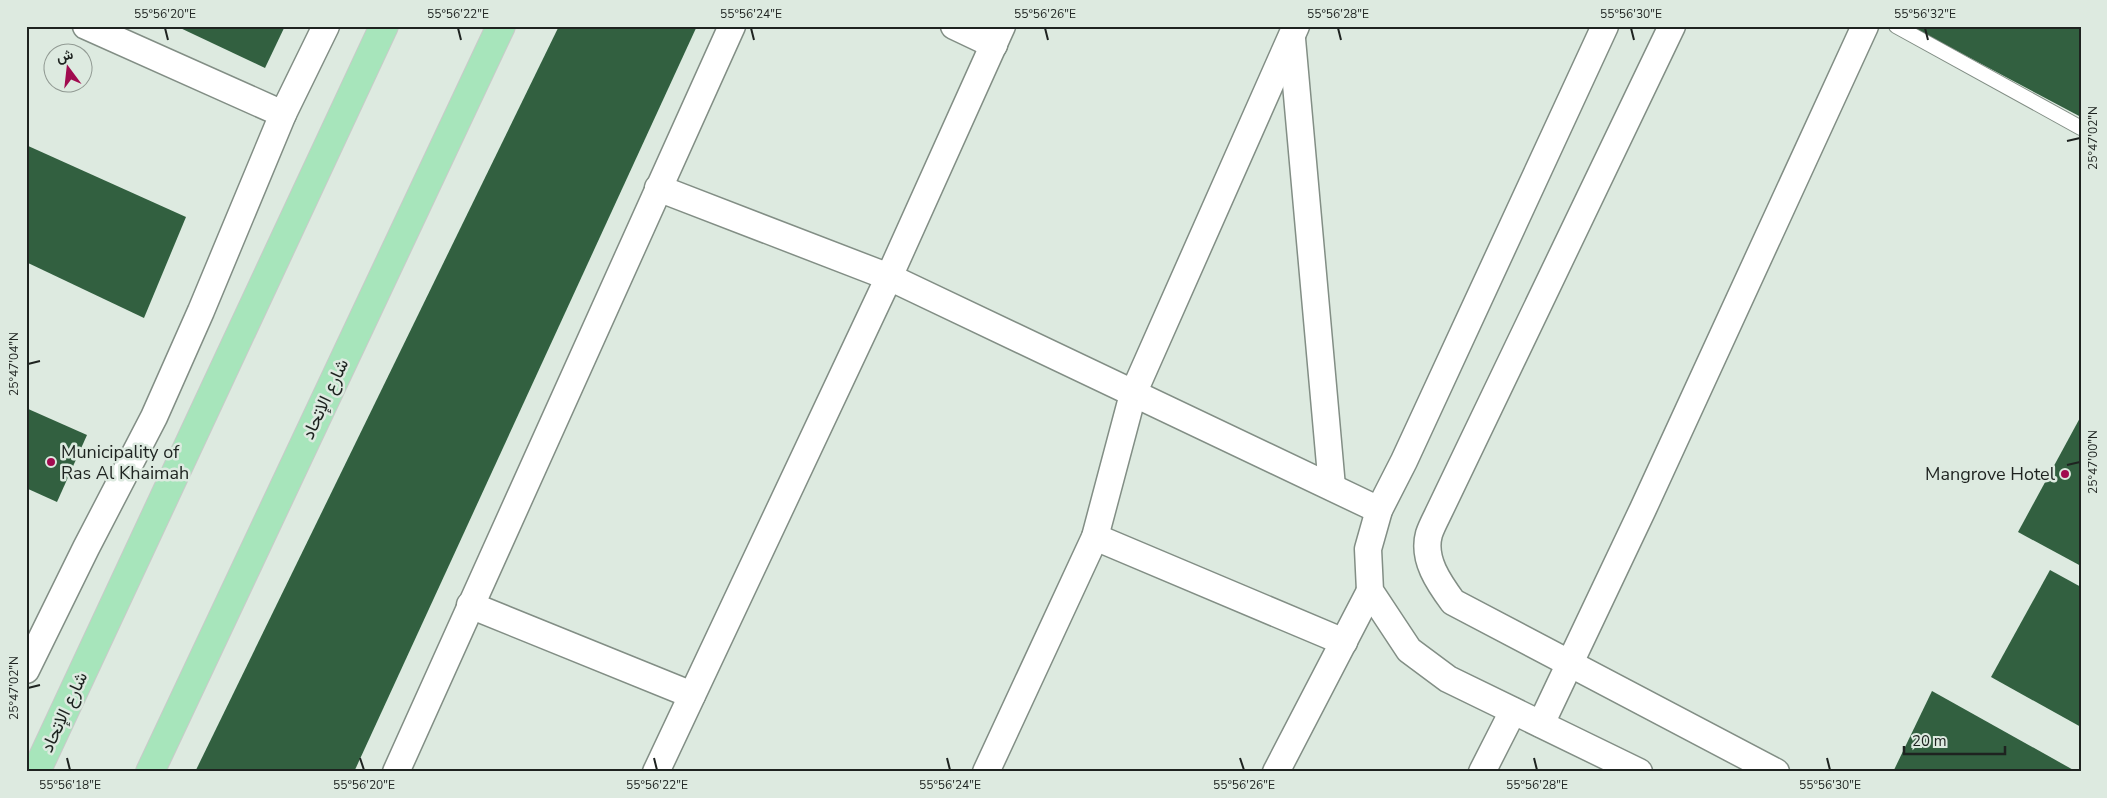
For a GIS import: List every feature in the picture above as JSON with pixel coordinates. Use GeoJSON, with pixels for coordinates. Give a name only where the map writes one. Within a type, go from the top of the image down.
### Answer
{"type":"FeatureCollection","features":[{"type":"Feature","properties":{"kind":"main road","name":"شارع الإتحاد"},"geometry":{"type":"LineString","coordinates":[[36,772],[384,26]]}},
{"type":"Feature","properties":{"kind":"main road","name":"شارع الإتحاد"},"geometry":{"type":"LineString","coordinates":[[150,772],[501,26]]}},
{"type":"Feature","properties":{"kind":"street"},"geometry":{"type":"LineString","coordinates":[[86,26],[283,114]]}},
{"type":"Feature","properties":{"kind":"street"},"geometry":{"type":"LineString","coordinates":[[26,670],[77,564],[154,417],[201,311],[283,114],[326,26]]}},
{"type":"Feature","properties":{"kind":"street"},"geometry":{"type":"LineString","coordinates":[[396,772],[732,26]]}},
{"type":"Feature","properties":{"kind":"street"},"geometry":{"type":"LineString","coordinates":[[656,772],[889,277],[998,35],[954,26]]}},
{"type":"Feature","properties":{"kind":"street"},"geometry":{"type":"LineString","coordinates":[[1276,772],[1370,590],[1368,549],[1379,510],[1404,461],[1605,26]]}},
{"type":"Feature","properties":{"kind":"street"},"geometry":{"type":"LineString","coordinates":[[1672,26],[1428,535],[1429,556],[1435,577],[1453,602],[1776,772]]}},
{"type":"Feature","properties":{"kind":"street"},"geometry":{"type":"LineString","coordinates":[[1541,724],[1864,26]]}},
{"type":"Feature","properties":{"kind":"street"},"geometry":{"type":"LineString","coordinates":[[1294,31],[1332,487]]}},
{"type":"Feature","properties":{"kind":"street"},"geometry":{"type":"LineString","coordinates":[[986,772],[1095,537],[1133,394],[1294,31]]}},
{"type":"Feature","properties":{"kind":"street"},"geometry":{"type":"LineString","coordinates":[[658,188],[889,277],[1379,510]]}},
{"type":"Feature","properties":{"kind":"street"},"geometry":{"type":"LineString","coordinates":[[1095,537],[1344,642]]}},
{"type":"Feature","properties":{"kind":"street"},"geometry":{"type":"LineString","coordinates":[[1370,590],[1409,650],[1448,679],[1639,772]]}},
{"type":"Feature","properties":{"kind":"street"},"geometry":{"type":"LineString","coordinates":[[470,605],[692,695]]}},
{"type":"Feature","properties":{"kind":"street"},"geometry":{"type":"LineString","coordinates":[[1482,772],[1513,711]]}},
{"type":"Feature","properties":{"kind":"lane"},"geometry":{"type":"LineString","coordinates":[[1896,26],[2081,128]]}},
{"type":"Feature","properties":{"kind":"building"},"geometry":{"type":"Polygon","coordinates":[[[176,26],[285,26],[265,68],[176,26]]]}},
{"type":"Feature","properties":{"kind":"building"},"geometry":{"type":"Polygon","coordinates":[[[559,26],[697,26],[354,772],[195,772],[559,26]]]}},
{"type":"Feature","properties":{"kind":"building"},"geometry":{"type":"Polygon","coordinates":[[[1910,26],[2081,26],[2081,117],[1910,26]]]}},
{"type":"Feature","properties":{"kind":"building"},"geometry":{"type":"Polygon","coordinates":[[[26,145],[186,217],[144,318],[26,262],[26,145]]]}},
{"type":"Feature","properties":{"kind":"building","name":"Municipality of Ras Al Khaimah"},"geometry":{"type":"Polygon","coordinates":[[[26,408],[87,435],[57,502],[26,488],[26,408]]]}},
{"type":"Feature","properties":{"kind":"building","name":"Mangrove Hotel"},"geometry":{"type":"Polygon","coordinates":[[[2081,416],[2081,566],[2018,532],[2081,416]]]}},
{"type":"Feature","properties":{"kind":"building"},"geometry":{"type":"Polygon","coordinates":[[[2050,570],[2081,587],[2081,727],[1991,677],[2050,570]]]}},
{"type":"Feature","properties":{"kind":"building"},"geometry":{"type":"Polygon","coordinates":[[[1932,691],[2077,772],[1893,772],[1932,691]]]}},
{"type":"Feature","properties":{"kind":"place","name":"Municipality of Ras Al Khaimah"},"geometry":{"type":"Point","coordinates":[51,462]}},
{"type":"Feature","properties":{"kind":"place","name":"Mangrove Hotel"},"geometry":{"type":"Point","coordinates":[2065,474]}}]}
